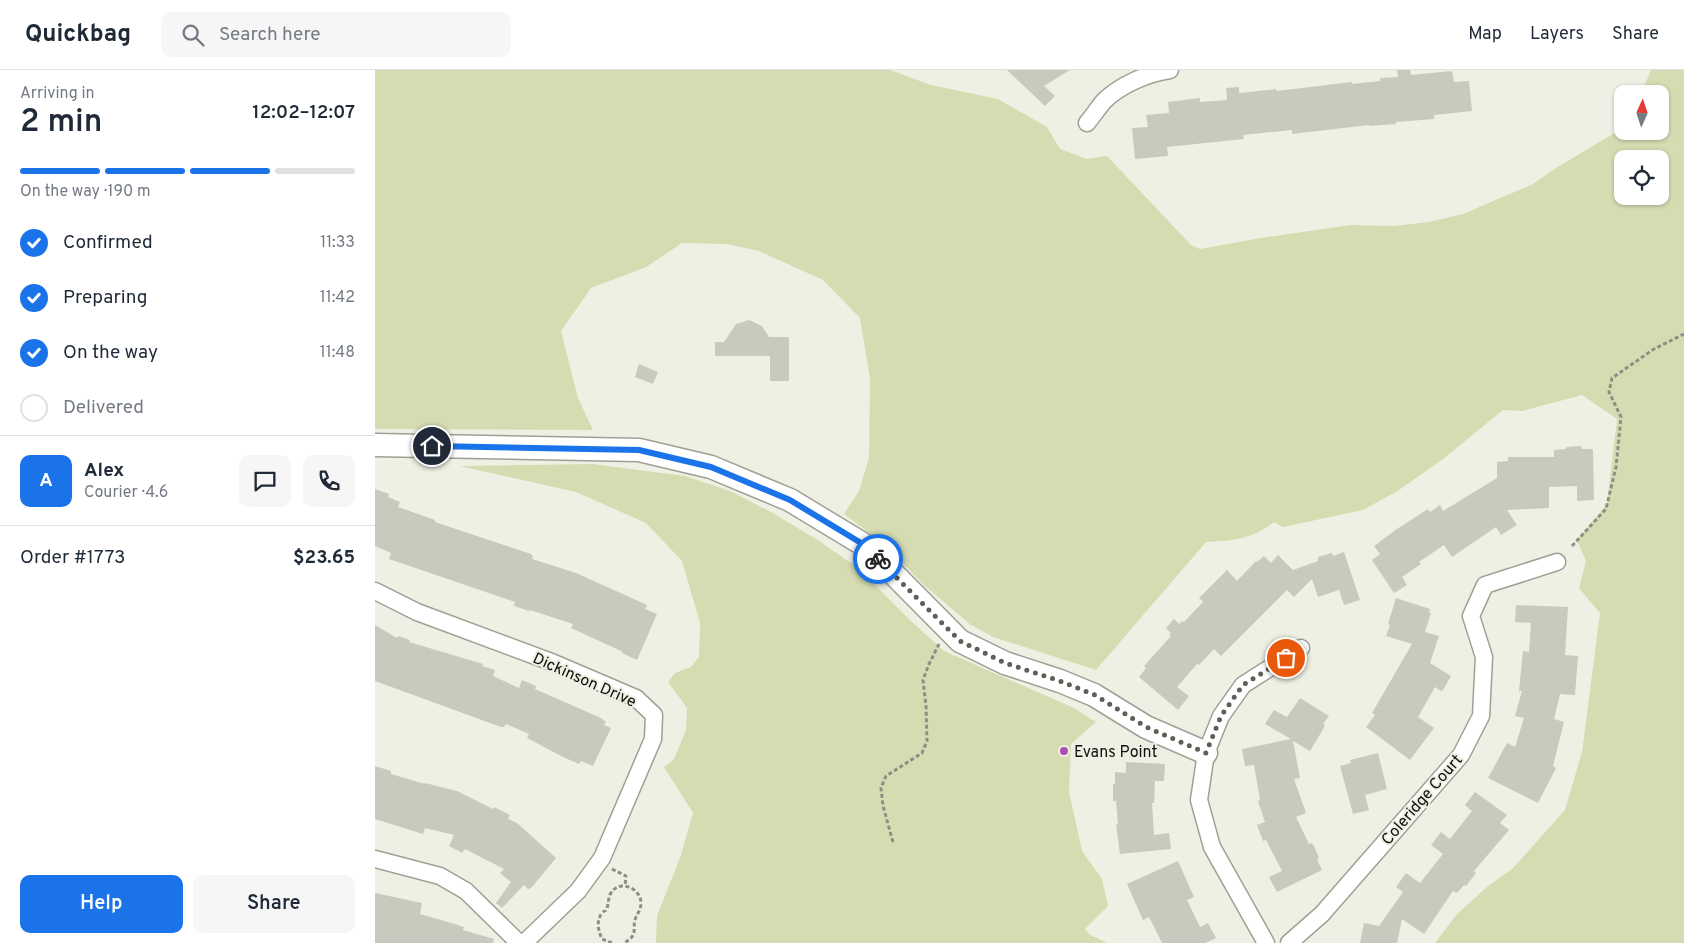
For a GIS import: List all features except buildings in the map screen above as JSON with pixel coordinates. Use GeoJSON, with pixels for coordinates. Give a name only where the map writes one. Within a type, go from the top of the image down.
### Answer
{"type":"FeatureCollection","features":[{"type":"Feature","properties":{"kind":"street"},"geometry":{"type":"LineString","coordinates":[[1087,123],[1104,101],[1124,86],[1161,71],[1170,70]]}},
{"type":"Feature","properties":{"kind":"street"},"geometry":{"type":"LineString","coordinates":[[375,446],[639,450],[711,467],[790,500],[866,546],[960,641],[1005,663],[1095,695],[1146,727],[1206,753]]}},
{"type":"Feature","properties":{"kind":"street","name":"Coleridge Court"},"geometry":{"type":"LineString","coordinates":[[1289,943],[1322,914],[1461,755],[1481,716],[1484,656],[1471,616],[1485,585],[1557,562]]}},
{"type":"Feature","properties":{"kind":"street","name":"Dickinson Drive"},"geometry":{"type":"LineString","coordinates":[[375,591],[417,612],[554,663],[636,698],[654,715],[653,739],[602,858],[578,892],[524,943]]}},
{"type":"Feature","properties":{"kind":"street"},"geometry":{"type":"LineString","coordinates":[[1266,943],[1212,847],[1199,800],[1206,753],[1221,716],[1243,685],[1301,648]]}},
{"type":"Feature","properties":{"kind":"street"},"geometry":{"type":"LineString","coordinates":[[375,859],[440,876],[467,891],[519,943]]}},
{"type":"Feature","properties":{"kind":"path"},"geometry":{"type":"LineString","coordinates":[[1572,546],[1605,509],[1616,467],[1621,417],[1609,392],[1612,378],[1654,350],[1684,334]]}},
{"type":"Feature","properties":{"kind":"path"},"geometry":{"type":"LineString","coordinates":[[893,842],[883,806],[881,788],[886,776],[922,753],[927,741],[927,706],[923,680],[940,644]]}},
{"type":"Feature","properties":{"kind":"path"},"geometry":{"type":"LineString","coordinates":[[612,869],[626,876],[625,886]]}},
{"type":"Feature","properties":{"kind":"path"},"geometry":{"type":"LineString","coordinates":[[612,943],[602,939],[598,925],[601,914],[606,910],[611,891],[617,887],[625,886],[638,892],[641,902],[635,921],[635,931],[629,940],[624,943]]}},
{"type":"Feature","properties":{"kind":"green space"},"geometry":{"type":"Polygon","coordinates":[[[375,70],[890,70],[931,85],[998,99],[1047,127],[1060,149],[1087,159],[1107,156],[1191,245],[1200,249],[1350,225],[1394,226],[1429,222],[1463,214],[1533,184],[1614,133],[1614,140],[1669,140],[1669,85],[1645,85],[1651,70],[1684,70],[1684,943],[1435,943],[1457,914],[1487,887],[1513,868],[1565,810],[1582,752],[1600,613],[1579,588],[1586,561],[1577,540],[1607,504],[1617,419],[1582,395],[1522,411],[1503,410],[1443,459],[1399,490],[1363,510],[1283,527],[1274,522],[1250,536],[1225,541],[1206,542],[1096,670],[993,637],[971,625],[925,586],[883,543],[844,514],[859,491],[869,458],[870,379],[860,318],[823,280],[759,251],[727,244],[682,243],[646,267],[591,288],[561,331],[578,398],[593,430],[375,429],[375,70]]]}},
{"type":"Feature","properties":{"kind":"green space"},"geometry":{"type":"Polygon","coordinates":[[[592,464],[685,476],[730,491],[771,512],[857,567],[944,651],[1074,708],[1096,722],[1071,744],[1069,792],[1082,851],[1102,879],[1108,906],[1085,929],[1089,934],[1107,943],[656,943],[657,916],[681,855],[693,813],[664,767],[674,759],[686,730],[687,708],[668,682],[675,673],[691,667],[699,657],[700,623],[682,561],[646,523],[576,492],[460,466],[592,464]]]}},
{"type":"Feature","properties":{"kind":"way so far"},"geometry":{"type":"LineString","coordinates":[[878,559],[960,641],[1005,663],[1095,695],[1146,727],[1206,753],[1221,716],[1243,685],[1286,658]]}},
{"type":"Feature","properties":{"kind":"place","name":"Evans Point"},"geometry":{"type":"Point","coordinates":[1064,751]}},
{"type":"Feature","properties":{"kind":"route"},"geometry":{"type":"LineString","coordinates":[[432,446],[639,450],[711,467],[790,500],[866,546],[878,559]]}}]}
